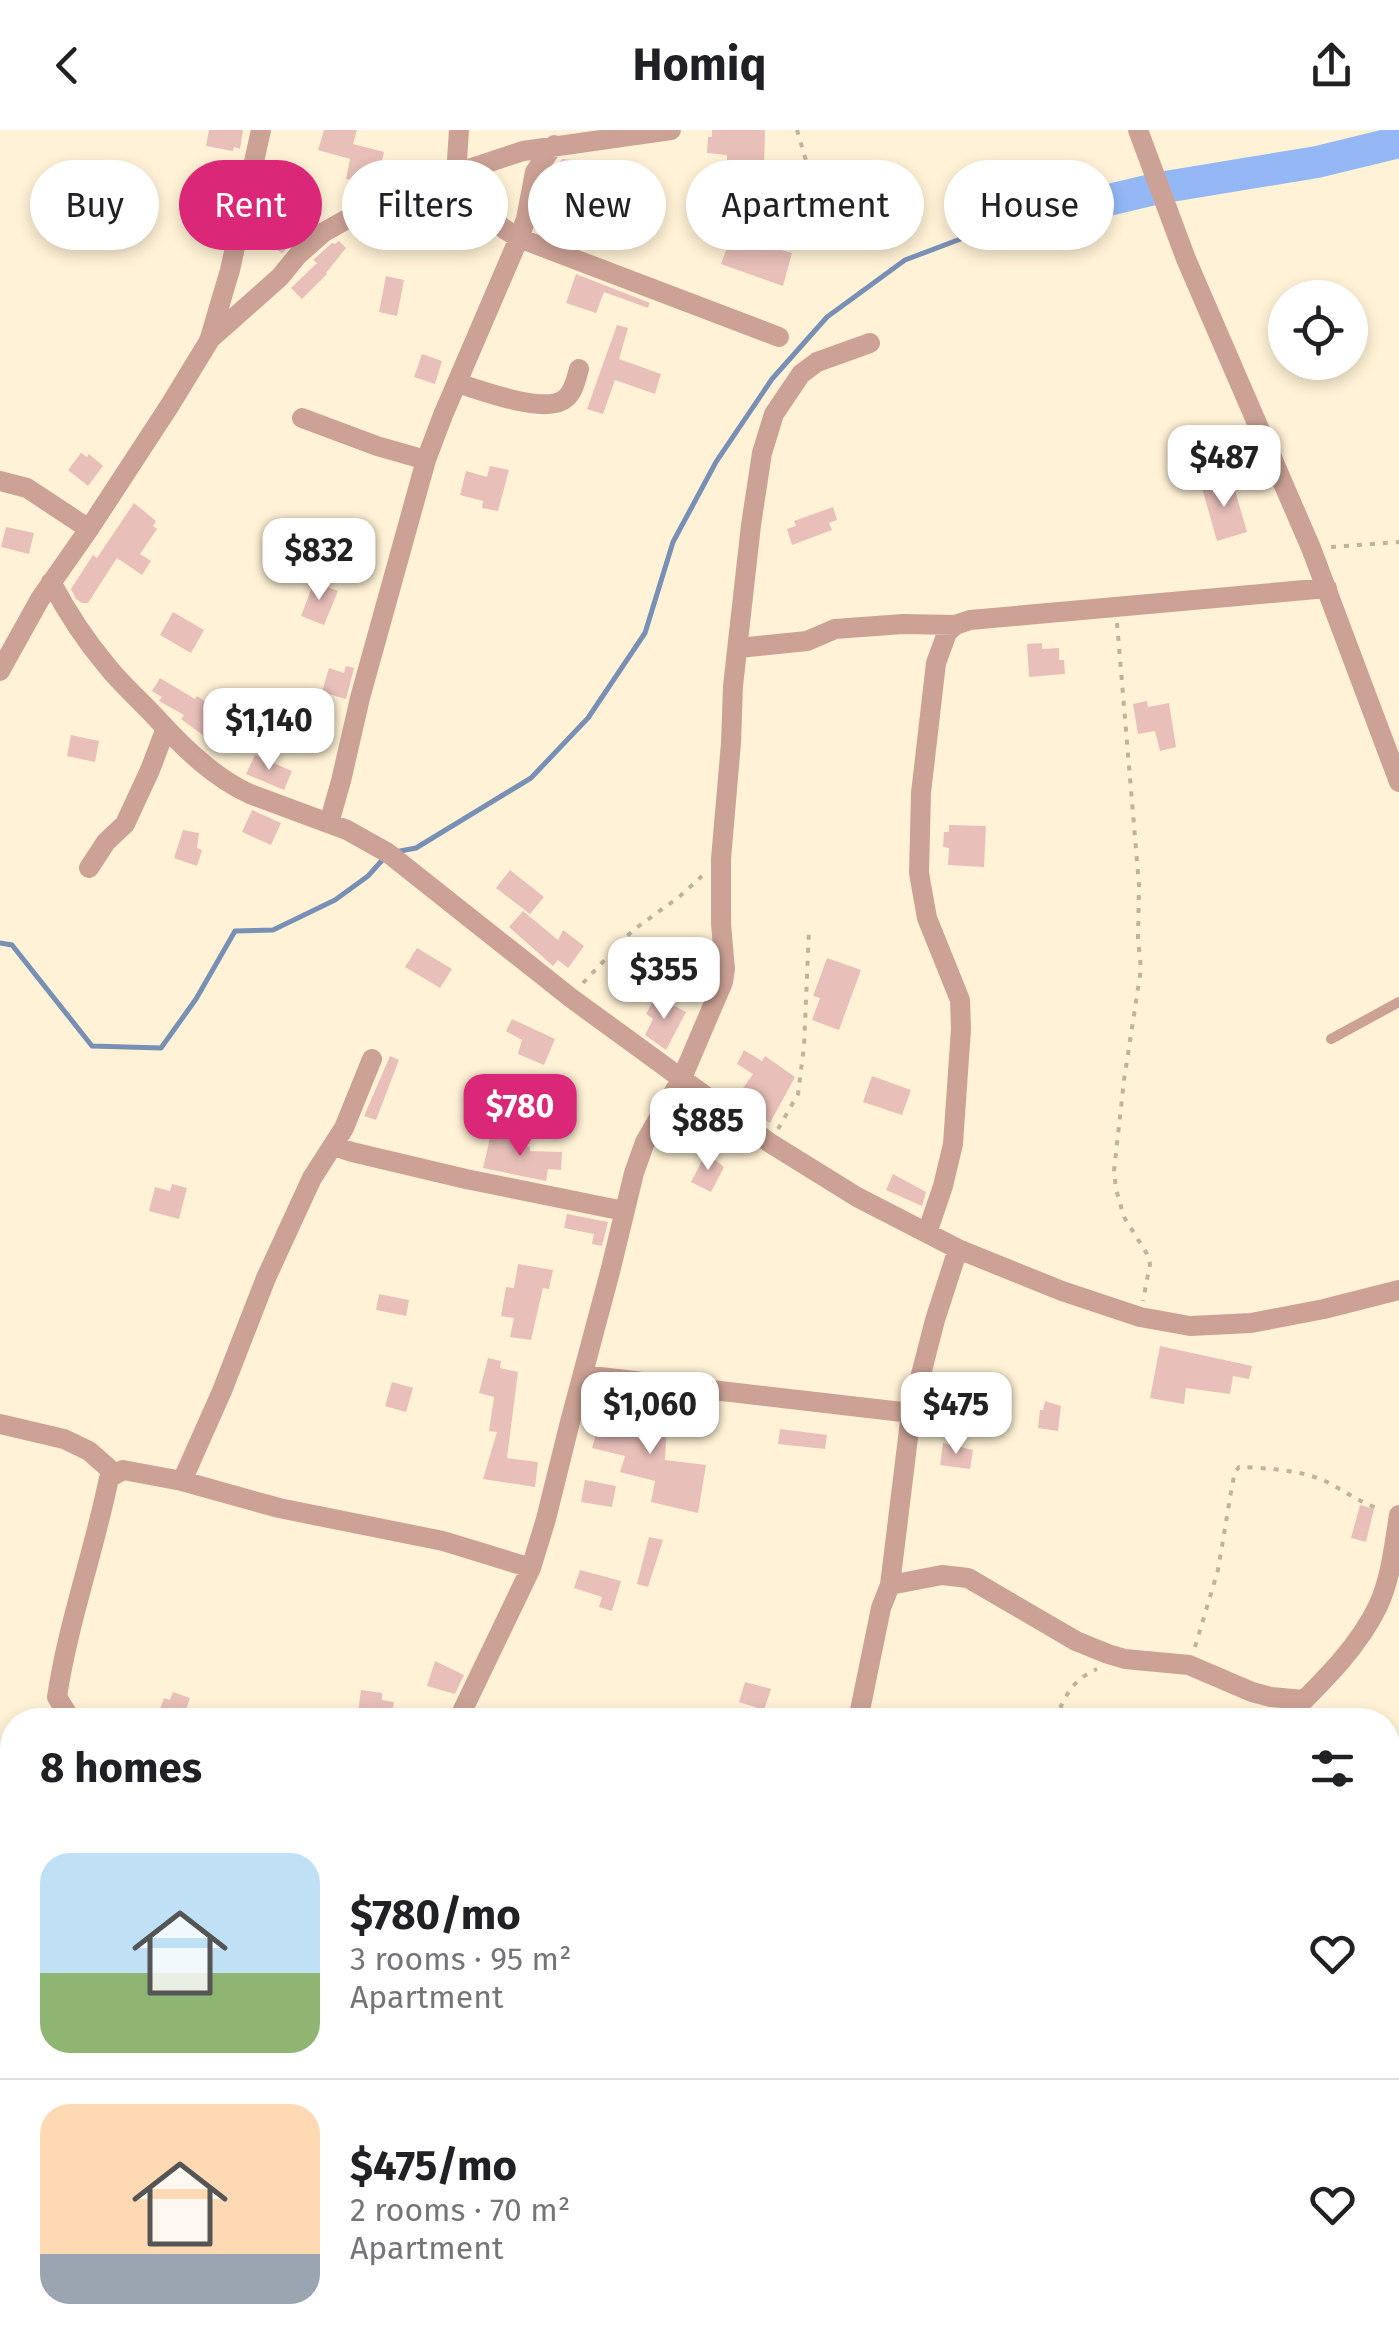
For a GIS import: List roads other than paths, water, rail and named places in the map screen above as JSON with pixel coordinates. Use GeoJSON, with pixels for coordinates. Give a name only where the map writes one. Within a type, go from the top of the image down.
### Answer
{"type":"FeatureCollection","features":[{"type":"Feature","properties":{"kind":"street"},"geometry":{"type":"LineString","coordinates":[[0,670],[51,582],[89,530],[209,340],[230,270],[261,130]]}},
{"type":"Feature","properties":{"kind":"street"},"geometry":{"type":"LineString","coordinates":[[458,160],[459,130]]}},
{"type":"Feature","properties":{"kind":"street"},"geometry":{"type":"LineString","coordinates":[[498,160],[554,145],[670,130]]}},
{"type":"Feature","properties":{"kind":"street"},"geometry":{"type":"LineString","coordinates":[[1138,130],[1186,259],[1311,548],[1399,782]]}},
{"type":"Feature","properties":{"kind":"street"},"geometry":{"type":"LineString","coordinates":[[329,823],[426,460],[519,238],[536,172],[554,145]]}},
{"type":"Feature","properties":{"kind":"street"},"geometry":{"type":"LineString","coordinates":[[209,340],[298,255],[342,222]]}},
{"type":"Feature","properties":{"kind":"street"},"geometry":{"type":"LineString","coordinates":[[508,232],[780,337]]}},
{"type":"Feature","properties":{"kind":"street"},"geometry":{"type":"LineString","coordinates":[[464,1708],[531,1568],[634,1173],[646,1142],[682,1078],[726,969],[721,859],[733,686],[762,453],[774,414],[801,374],[817,362],[870,344]]}},
{"type":"Feature","properties":{"kind":"street"},"geometry":{"type":"LineString","coordinates":[[458,383],[516,400],[554,404],[570,394],[579,370]]}},
{"type":"Feature","properties":{"kind":"street"},"geometry":{"type":"LineString","coordinates":[[302,418],[387,450],[426,460]]}},
{"type":"Feature","properties":{"kind":"street"},"geometry":{"type":"LineString","coordinates":[[0,481],[27,488],[89,530]]}},
{"type":"Feature","properties":{"kind":"street"},"geometry":{"type":"LineString","coordinates":[[51,582],[71,618],[108,668],[181,746],[235,788],[365,839],[571,998],[770,1144],[926,1233],[1062,1290],[1140,1317],[1190,1326],[1251,1323],[1399,1290]]}},
{"type":"Feature","properties":{"kind":"street"},"geometry":{"type":"LineString","coordinates":[[739,648],[808,641],[835,629],[955,625],[970,620],[1327,588]]}},
{"type":"Feature","properties":{"kind":"street"},"geometry":{"type":"LineString","coordinates":[[926,1233],[944,1186],[953,1144],[962,1028],[960,1000],[927,918],[919,873],[920,793],[936,663],[942,643],[955,625]]}},
{"type":"Feature","properties":{"kind":"street"},"geometry":{"type":"LineString","coordinates":[[89,868],[130,814],[166,728]]}},
{"type":"Feature","properties":{"kind":"street"},"geometry":{"type":"LineString","coordinates":[[182,1482],[274,1262],[312,1178],[334,1146],[372,1059]]}},
{"type":"Feature","properties":{"kind":"street"},"geometry":{"type":"LineString","coordinates":[[334,1146],[466,1179],[624,1211]]}},
{"type":"Feature","properties":{"kind":"street"},"geometry":{"type":"LineString","coordinates":[[861,1708],[890,1586],[911,1412],[958,1249]]}},
{"type":"Feature","properties":{"kind":"street"},"geometry":{"type":"LineString","coordinates":[[583,1376],[911,1412]]}},
{"type":"Feature","properties":{"kind":"street"},"geometry":{"type":"LineString","coordinates":[[0,1424],[64,1439],[89,1451],[114,1473]]}},
{"type":"Feature","properties":{"kind":"street"},"geometry":{"type":"LineString","coordinates":[[53,1708],[76,1600],[109,1478],[122,1470],[279,1508],[443,1541],[531,1568]]}},
{"type":"Feature","properties":{"kind":"street"},"geometry":{"type":"LineString","coordinates":[[1296,1708],[1321,1684],[1378,1606],[1392,1563],[1391,1512]]}},
{"type":"Feature","properties":{"kind":"street"},"geometry":{"type":"LineString","coordinates":[[890,1586],[942,1575],[968,1578],[1076,1642],[1125,1659],[1189,1665],[1252,1692],[1304,1700]]}},
{"type":"Feature","properties":{"kind":"street"},"geometry":{"type":"LineString","coordinates":[[56,1697],[63,1708]]}},
{"type":"Feature","properties":{"kind":"lane"},"geometry":{"type":"LineString","coordinates":[[1332,1039],[1399,1002]]}},
{"type":"Feature","properties":{"kind":"waterway"},"geometry":{"type":"LineString","coordinates":[[1114,199],[1317,162],[1399,142]]}},
{"type":"Feature","properties":{"kind":"waterway"},"geometry":{"type":"LineString","coordinates":[[395,852],[416,848],[531,778],[588,718],[645,633],[673,542],[716,462],[772,379],[827,317],[905,260],[944,245]]}},
{"type":"Feature","properties":{"kind":"waterway"},"geometry":{"type":"LineString","coordinates":[[0,943],[12,945],[92,1046],[161,1048],[196,999],[235,931],[273,930],[335,900],[368,876],[385,857]]}}]}
